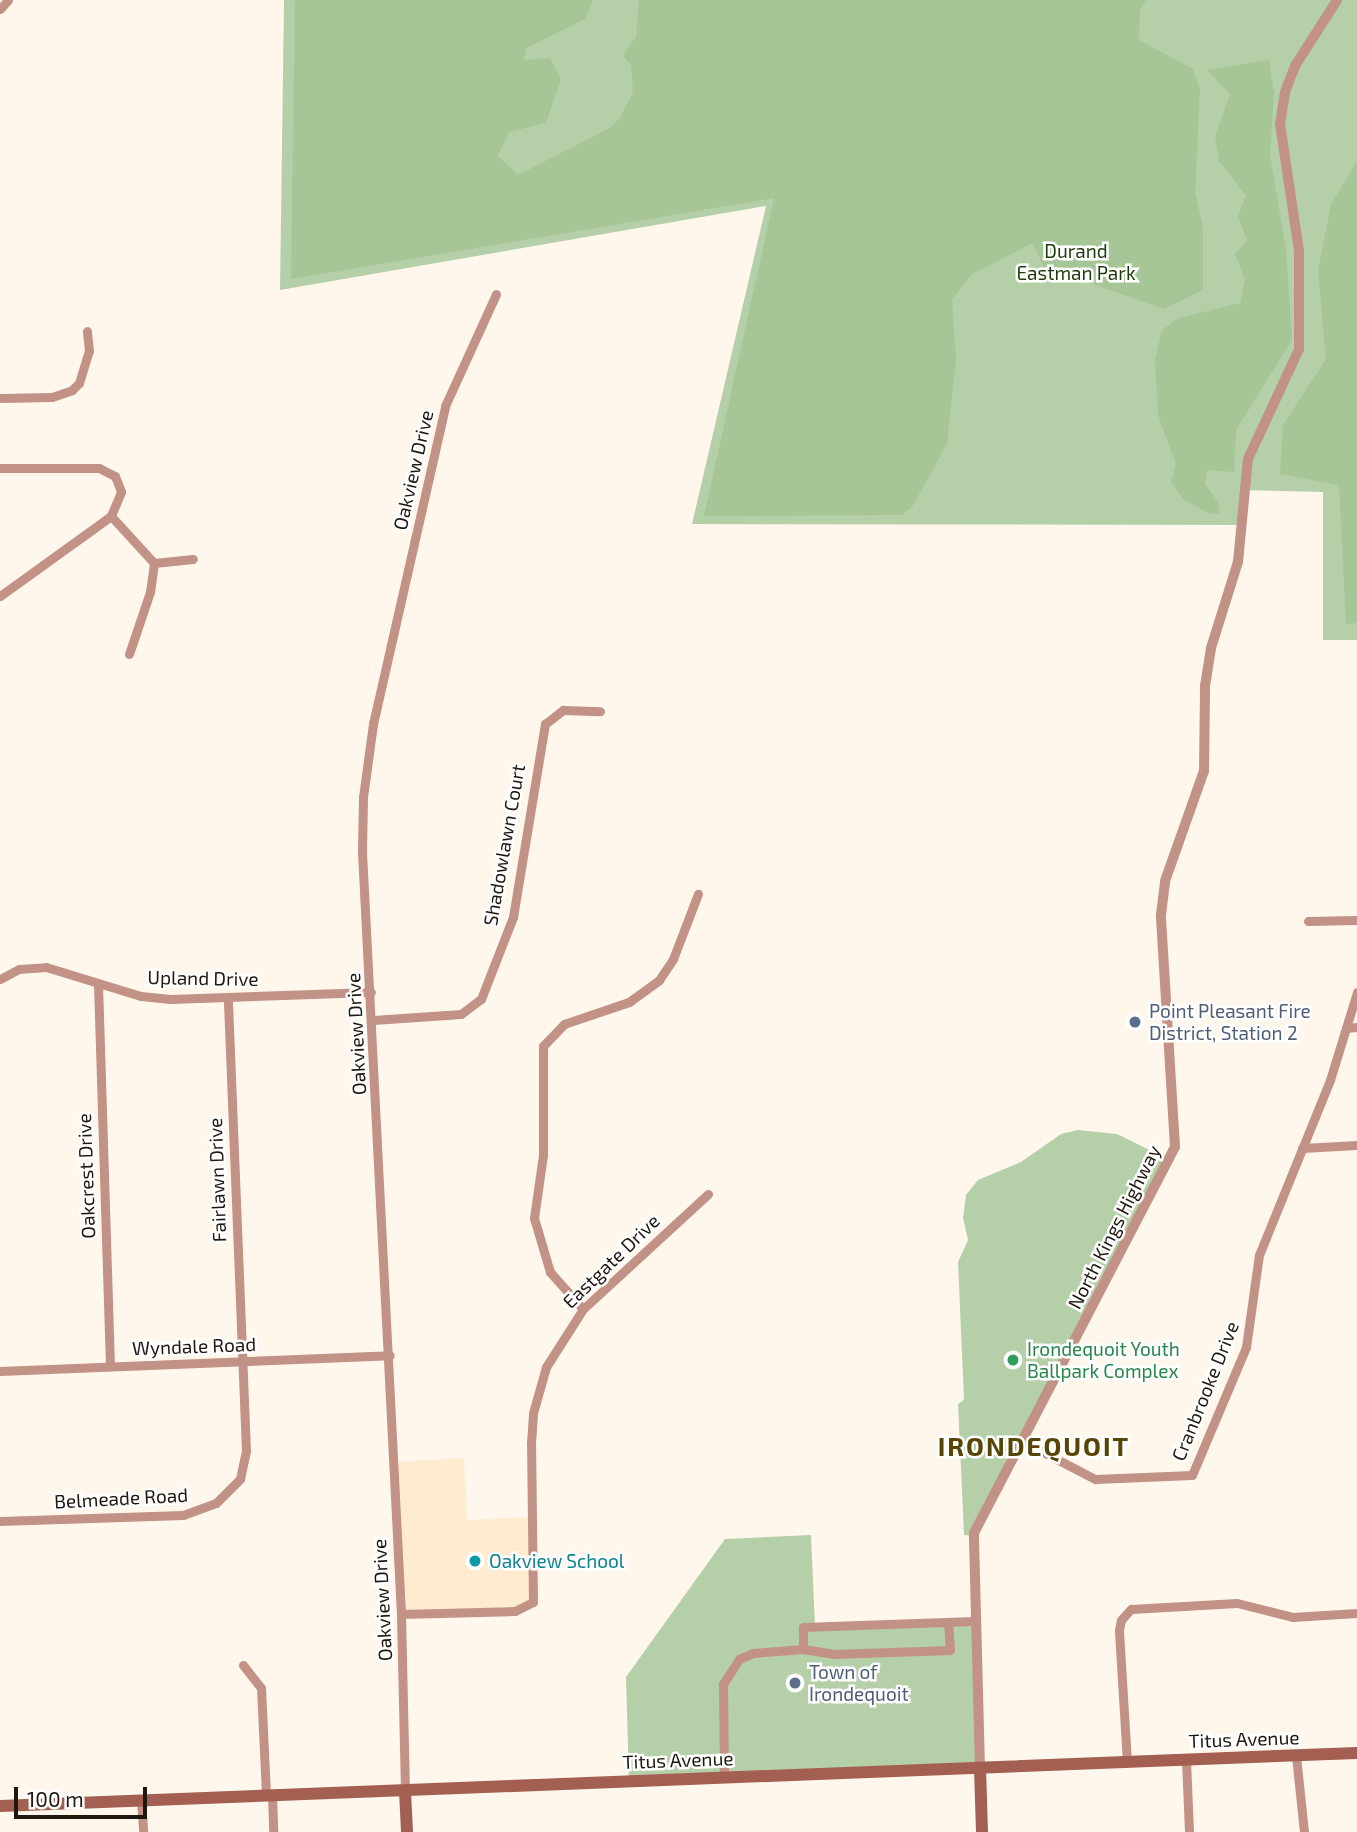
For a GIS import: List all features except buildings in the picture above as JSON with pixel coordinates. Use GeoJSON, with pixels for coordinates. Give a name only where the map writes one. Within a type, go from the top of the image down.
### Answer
{"type":"FeatureCollection","features":[{"type":"Feature","properties":{"kind":"main road","name":"Titus Avenue"},"geometry":{"type":"LineString","coordinates":[[0,1806],[1357,1752]]}},
{"type":"Feature","properties":{"kind":"main road"},"geometry":{"type":"LineString","coordinates":[[980,1768],[982,1832]]}},
{"type":"Feature","properties":{"kind":"main road"},"geometry":{"type":"LineString","coordinates":[[405,1791],[407,1832]]}},
{"type":"Feature","properties":{"kind":"street"},"geometry":{"type":"LineString","coordinates":[[0,9],[8,0]]}},
{"type":"Feature","properties":{"kind":"street","name":"North Kings Highway"},"geometry":{"type":"LineString","coordinates":[[980,1768],[974,1621],[974,1533],[1020,1440],[1175,1147],[1161,915],[1165,881],[1204,771],[1205,687],[1211,648],[1238,562],[1248,459],[1298,349],[1298,251],[1280,124],[1285,92],[1296,66],[1337,0]]}},
{"type":"Feature","properties":{"kind":"street","name":"Oakview Drive"},"geometry":{"type":"LineString","coordinates":[[405,1791],[390,1355],[362,838],[373,724],[445,406],[495,294]]}},
{"type":"Feature","properties":{"kind":"street"},"geometry":{"type":"LineString","coordinates":[[0,398],[52,397],[72,390],[89,351],[86,331]]}},
{"type":"Feature","properties":{"kind":"street"},"geometry":{"type":"LineString","coordinates":[[0,468],[85,467],[109,471],[121,492],[111,516],[0,596]]}},
{"type":"Feature","properties":{"kind":"street"},"geometry":{"type":"LineString","coordinates":[[111,516],[154,563]]}},
{"type":"Feature","properties":{"kind":"street"},"geometry":{"type":"LineString","coordinates":[[154,563],[193,559]]}},
{"type":"Feature","properties":{"kind":"street"},"geometry":{"type":"LineString","coordinates":[[129,654],[150,592],[154,563]]}},
{"type":"Feature","properties":{"kind":"street","name":"Shadowlawn Court"},"geometry":{"type":"LineString","coordinates":[[373,1020],[461,1014],[481,999],[513,917],[545,724],[563,710],[600,712]]}},
{"type":"Feature","properties":{"kind":"street"},"geometry":{"type":"LineString","coordinates":[[583,1309],[550,1272],[534,1218],[543,1155],[543,1046],[564,1024],[629,1002],[659,980],[673,959],[698,894]]}},
{"type":"Feature","properties":{"kind":"street"},"geometry":{"type":"LineString","coordinates":[[1308,921],[1357,920]]}},
{"type":"Feature","properties":{"kind":"street","name":"Upland Drive"},"geometry":{"type":"LineString","coordinates":[[0,979],[19,969],[46,967],[97,984],[158,998],[371,992]]}},
{"type":"Feature","properties":{"kind":"street","name":"Oakcrest Drive"},"geometry":{"type":"LineString","coordinates":[[97,984],[110,1366]]}},
{"type":"Feature","properties":{"kind":"street","name":"Cranbrooke Drive"},"geometry":{"type":"LineString","coordinates":[[1020,1440],[1095,1479],[1192,1475],[1246,1347],[1257,1262],[1302,1148],[1357,992]]}},
{"type":"Feature","properties":{"kind":"street","name":"Fairlawn Drive"},"geometry":{"type":"LineString","coordinates":[[228,998],[240,1362]]}},
{"type":"Feature","properties":{"kind":"street"},"geometry":{"type":"LineString","coordinates":[[1346,1028],[1357,1027]]}},
{"type":"Feature","properties":{"kind":"street"},"geometry":{"type":"LineString","coordinates":[[1302,1148],[1357,1145]]}},
{"type":"Feature","properties":{"kind":"street","name":"Eastgate Drive"},"geometry":{"type":"LineString","coordinates":[[401,1614],[521,1611],[533,1602],[533,1413],[549,1360],[583,1309],[708,1194]]}},
{"type":"Feature","properties":{"kind":"street","name":"Wyndale Road"},"geometry":{"type":"LineString","coordinates":[[0,1371],[390,1355]]}},
{"type":"Feature","properties":{"kind":"street","name":"Belmeade Road"},"geometry":{"type":"LineString","coordinates":[[0,1521],[183,1515],[216,1503],[234,1488],[245,1461],[240,1362]]}},
{"type":"Feature","properties":{"kind":"street"},"geometry":{"type":"LineString","coordinates":[[1127,1762],[1119,1630],[1121,1620],[1131,1609],[1237,1603],[1293,1617],[1357,1614]]}},
{"type":"Feature","properties":{"kind":"street"},"geometry":{"type":"LineString","coordinates":[[803,1649],[803,1627],[974,1621]]}},
{"type":"Feature","properties":{"kind":"street"},"geometry":{"type":"LineString","coordinates":[[724,1778],[723,1684],[736,1662],[753,1653],[803,1649],[833,1654],[950,1650],[948,1622]]}},
{"type":"Feature","properties":{"kind":"street"},"geometry":{"type":"LineString","coordinates":[[243,1665],[261,1688],[273,1832]]}},
{"type":"Feature","properties":{"kind":"street"},"geometry":{"type":"LineString","coordinates":[[1296,1756],[1304,1832]]}},
{"type":"Feature","properties":{"kind":"street"},"geometry":{"type":"LineString","coordinates":[[1186,1760],[1189,1832]]}},
{"type":"Feature","properties":{"kind":"street"},"geometry":{"type":"LineString","coordinates":[[141,1800],[143,1832]]}},
{"type":"Feature","properties":{"kind":"shaded area"},"geometry":{"type":"Polygon","coordinates":[[[464,1458],[467,1520],[533,1517],[530,1606],[401,1614],[392,1462],[464,1458]]]}},
{"type":"Feature","properties":{"kind":"green space","name":"Durand Eastman Park"},"geometry":{"type":"Polygon","coordinates":[[[284,0],[1357,0],[1357,640],[1323,640],[1323,492],[1242,490],[1242,525],[692,524],[766,206],[280,290],[284,0]]]}},
{"type":"Feature","properties":{"kind":"green space","name":"Durand Eastman Park"},"geometry":{"type":"Polygon","coordinates":[[[295,0],[593,0],[585,19],[526,48],[524,60],[550,58],[561,79],[546,123],[509,132],[498,156],[518,175],[610,128],[620,118],[633,92],[631,66],[623,55],[636,37],[639,0],[1146,0],[1140,11],[1139,40],[1193,69],[1200,89],[1195,192],[1203,227],[1203,290],[1164,309],[1084,281],[1051,281],[1032,243],[971,275],[952,299],[956,361],[947,444],[912,507],[902,515],[704,516],[774,198],[291,279],[295,0]]]}},
{"type":"Feature","properties":{"kind":"green space"},"geometry":{"type":"Polygon","coordinates":[[[1269,60],[1274,93],[1270,155],[1286,250],[1292,340],[1236,430],[1234,472],[1207,470],[1205,484],[1218,502],[1220,513],[1210,514],[1183,499],[1171,482],[1176,464],[1158,415],[1155,359],[1162,330],[1179,318],[1240,303],[1245,280],[1235,254],[1247,241],[1238,216],[1246,196],[1219,161],[1215,137],[1230,94],[1207,70],[1269,60]]]}},
{"type":"Feature","properties":{"kind":"green space"},"geometry":{"type":"Polygon","coordinates":[[[1357,161],[1357,623],[1346,624],[1339,485],[1280,474],[1283,425],[1326,359],[1318,271],[1331,204],[1357,161]]]}},
{"type":"Feature","properties":{"kind":"green space","name":"Irondequoit Youth Ballpark Complex"},"geometry":{"type":"Polygon","coordinates":[[[1078,1130],[1117,1134],[1170,1160],[973,1536],[964,1535],[958,1404],[964,1400],[958,1262],[968,1240],[963,1218],[966,1195],[978,1180],[1021,1162],[1061,1134],[1078,1130]]]}},
{"type":"Feature","properties":{"kind":"green space"},"geometry":{"type":"Polygon","coordinates":[[[811,1535],[815,1626],[974,1620],[980,1768],[629,1782],[626,1677],[725,1539],[811,1535]]]}},
{"type":"Feature","properties":{"kind":"place","name":"Point Pleasant Fire District, Station 2"},"geometry":{"type":"Point","coordinates":[1135,1022]}},
{"type":"Feature","properties":{"kind":"place","name":"Irondequoit Youth Ballpark Complex"},"geometry":{"type":"Point","coordinates":[1013,1360]}},
{"type":"Feature","properties":{"kind":"place","name":"Oakview School"},"geometry":{"type":"Point","coordinates":[475,1561]}},
{"type":"Feature","properties":{"kind":"place","name":"Town of Irondequoit"},"geometry":{"type":"Point","coordinates":[795,1683]}},
{"type":"Feature","properties":{"kind":"district","name":"IRONDEQUOIT"},"geometry":{"type":"Point","coordinates":[1034,1446]}}]}
